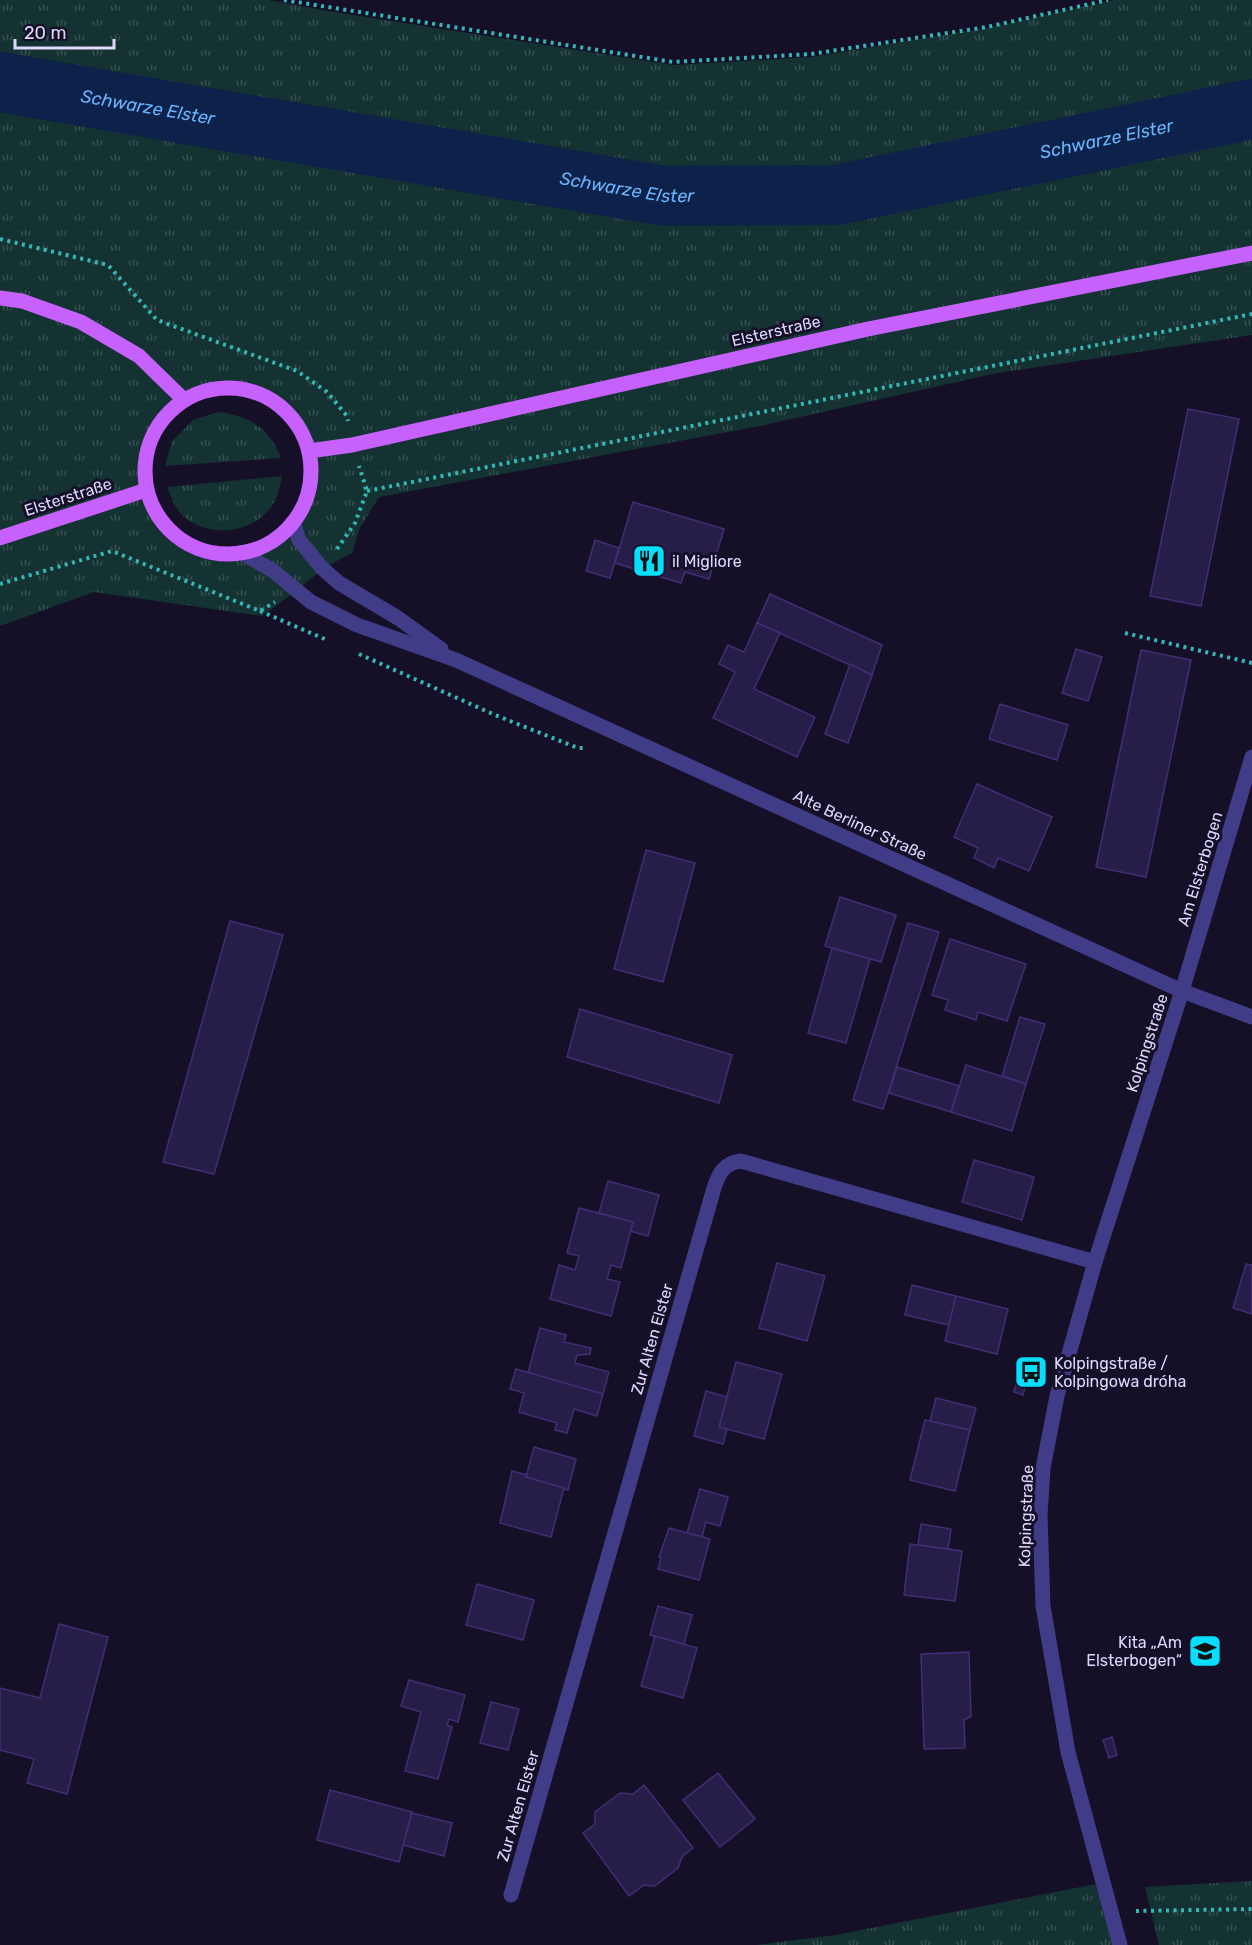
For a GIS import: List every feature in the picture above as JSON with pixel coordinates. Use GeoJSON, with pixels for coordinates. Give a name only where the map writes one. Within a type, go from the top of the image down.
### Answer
{"type":"FeatureCollection","features":[{"type":"Feature","properties":{"kind":"main road","name":"Elsterstraße"},"geometry":{"type":"LineString","coordinates":[[309,451],[352,445],[868,329],[1252,253]]}},
{"type":"Feature","properties":{"kind":"main road"},"geometry":{"type":"LineString","coordinates":[[0,298],[22,301],[81,322],[139,356],[184,400]]}},
{"type":"Feature","properties":{"kind":"main road"},"geometry":{"type":"LineString","coordinates":[[217,388],[251,391],[267,397],[282,407],[294,420],[309,451],[311,478],[304,505],[290,527],[268,544],[242,553],[217,554],[193,547],[172,533],[156,513],[146,490],[145,464],[151,439],[164,416],[184,400],[200,392],[217,388]]}},
{"type":"Feature","properties":{"kind":"main road","name":"Elsterstraße"},"geometry":{"type":"LineString","coordinates":[[0,538],[146,490]]}},
{"type":"Feature","properties":{"kind":"street","name":"Alte Berliner Straße"},"geometry":{"type":"LineString","coordinates":[[293,522],[299,540],[322,568],[339,583],[398,618],[456,660]]}},
{"type":"Feature","properties":{"kind":"street","name":"Alte Berliner Straße"},"geometry":{"type":"LineString","coordinates":[[242,553],[272,570],[311,602],[357,624],[456,660],[1182,991],[1252,1017]]}},
{"type":"Feature","properties":{"kind":"street","name":"Am Elsterbogen"},"geometry":{"type":"LineString","coordinates":[[1182,991],[1251,763]]}},
{"type":"Feature","properties":{"kind":"street","name":"Kolpingstraße"},"geometry":{"type":"LineString","coordinates":[[1120,1945],[1068,1752],[1043,1606],[1040,1515],[1043,1468],[1057,1396],[1095,1262],[1182,991]]}},
{"type":"Feature","properties":{"kind":"street","name":"Zur Alten Elster"},"geometry":{"type":"LineString","coordinates":[[511,1895],[714,1188],[722,1169],[733,1161],[741,1161],[1095,1262]]}},
{"type":"Feature","properties":{"kind":"path"},"geometry":{"type":"LineString","coordinates":[[284,0],[673,62],[811,54],[987,27],[1108,0]]}},
{"type":"Feature","properties":{"kind":"path"},"geometry":{"type":"LineString","coordinates":[[0,239],[108,265],[157,320],[297,371],[327,392],[346,416],[352,445],[368,491],[355,523],[322,568]]}},
{"type":"Feature","properties":{"kind":"path"},"geometry":{"type":"LineString","coordinates":[[368,491],[1252,314]]}},
{"type":"Feature","properties":{"kind":"path"},"geometry":{"type":"LineString","coordinates":[[0,584],[112,551],[335,644]]}},
{"type":"Feature","properties":{"kind":"path"},"geometry":{"type":"LineString","coordinates":[[260,611],[296,589]]}},
{"type":"Feature","properties":{"kind":"path"},"geometry":{"type":"LineString","coordinates":[[1125,633],[1252,663]]}},
{"type":"Feature","properties":{"kind":"path"},"geometry":{"type":"LineString","coordinates":[[356,654],[578,748],[597,749]]}},
{"type":"Feature","properties":{"kind":"path"},"geometry":{"type":"LineString","coordinates":[[1111,1911],[1252,1909]]}},
{"type":"Feature","properties":{"kind":"green space"},"geometry":{"type":"Polygon","coordinates":[[[0,0],[269,0],[673,65],[811,57],[987,28],[1114,0],[1252,0],[1252,248],[310,450],[301,430],[289,414],[275,401],[260,393],[243,388],[224,387],[184,399],[140,354],[0,295],[0,0]]]}},
{"type":"Feature","properties":{"kind":"green space"},"geometry":{"type":"Polygon","coordinates":[[[1252,258],[1252,335],[997,373],[760,426],[379,497],[360,528],[352,553],[324,568],[297,590],[246,554],[279,537],[299,516],[309,488],[310,452],[869,333],[1252,258]]]}},
{"type":"Feature","properties":{"kind":"green space"},"geometry":{"type":"Polygon","coordinates":[[[0,300],[80,324],[138,357],[182,400],[162,420],[151,439],[145,461],[145,489],[0,536],[0,300]]]}},
{"type":"Feature","properties":{"kind":"green space"},"geometry":{"type":"Polygon","coordinates":[[[218,412],[248,420],[257,425],[270,438],[281,458],[165,466],[172,441],[193,420],[218,412]]]}},
{"type":"Feature","properties":{"kind":"green space"},"geometry":{"type":"Polygon","coordinates":[[[282,476],[277,496],[265,514],[246,526],[235,529],[213,530],[192,523],[175,506],[167,487],[282,476]]]}},
{"type":"Feature","properties":{"kind":"green space"},"geometry":{"type":"Polygon","coordinates":[[[146,491],[157,515],[180,542],[203,553],[246,558],[296,591],[262,616],[94,592],[0,626],[0,539],[146,491]]]}},
{"type":"Feature","properties":{"kind":"green space"},"geometry":{"type":"Polygon","coordinates":[[[1252,1881],[1252,1945],[1159,1945],[1145,1887],[1252,1881]]]}},
{"type":"Feature","properties":{"kind":"green space"},"geometry":{"type":"Polygon","coordinates":[[[1101,1883],[1117,1945],[757,1945],[836,1935],[1101,1883]]]}},
{"type":"Feature","properties":{"kind":"building"},"geometry":{"type":"Polygon","coordinates":[[[1188,409],[1239,419],[1201,606],[1150,596],[1188,409]]]}},
{"type":"Feature","properties":{"kind":"building"},"geometry":{"type":"Polygon","coordinates":[[[633,502],[724,529],[709,579],[685,572],[681,583],[615,563],[633,502]]]}},
{"type":"Feature","properties":{"kind":"building"},"geometry":{"type":"Polygon","coordinates":[[[595,540],[619,548],[610,578],[586,571],[595,540]]]}},
{"type":"Feature","properties":{"kind":"building"},"geometry":{"type":"Polygon","coordinates":[[[770,594],[882,645],[872,675],[757,623],[770,594]]]}},
{"type":"Feature","properties":{"kind":"building"},"geometry":{"type":"Polygon","coordinates":[[[757,623],[780,633],[754,689],[815,717],[797,757],[713,718],[735,672],[719,664],[728,645],[744,652],[757,623]]]}},
{"type":"Feature","properties":{"kind":"building"},"geometry":{"type":"Polygon","coordinates":[[[1076,649],[1102,657],[1088,701],[1062,693],[1076,649]]]}},
{"type":"Feature","properties":{"kind":"building"},"geometry":{"type":"Polygon","coordinates":[[[1141,650],[1191,660],[1146,877],[1096,867],[1141,650]]]}},
{"type":"Feature","properties":{"kind":"building"},"geometry":{"type":"Polygon","coordinates":[[[850,664],[872,675],[848,743],[825,734],[850,664]]]}},
{"type":"Feature","properties":{"kind":"building"},"geometry":{"type":"Polygon","coordinates":[[[1000,704],[1068,725],[1057,760],[989,739],[1000,704]]]}},
{"type":"Feature","properties":{"kind":"building"},"geometry":{"type":"Polygon","coordinates":[[[977,784],[1052,817],[1029,871],[998,858],[994,868],[974,858],[978,848],[954,837],[977,784]]]}},
{"type":"Feature","properties":{"kind":"building"},"geometry":{"type":"Polygon","coordinates":[[[646,850],[695,863],[663,982],[614,969],[646,850]]]}},
{"type":"Feature","properties":{"kind":"building"},"geometry":{"type":"Polygon","coordinates":[[[840,897],[896,915],[881,962],[825,946],[840,897]]]}},
{"type":"Feature","properties":{"kind":"building"},"geometry":{"type":"Polygon","coordinates":[[[230,921],[283,935],[214,1174],[163,1162],[230,921]]]}},
{"type":"Feature","properties":{"kind":"building"},"geometry":{"type":"Polygon","coordinates":[[[908,923],[939,932],[883,1109],[853,1100],[908,923]]]}},
{"type":"Feature","properties":{"kind":"building"},"geometry":{"type":"Polygon","coordinates":[[[950,939],[1026,964],[1007,1021],[978,1012],[976,1020],[945,1010],[948,1000],[932,995],[950,939]]]}},
{"type":"Feature","properties":{"kind":"building"},"geometry":{"type":"Polygon","coordinates":[[[832,948],[870,959],[846,1043],[808,1033],[832,948]]]}},
{"type":"Feature","properties":{"kind":"building"},"geometry":{"type":"Polygon","coordinates":[[[580,1009],[732,1055],[719,1103],[567,1057],[580,1009]]]}},
{"type":"Feature","properties":{"kind":"building"},"geometry":{"type":"Polygon","coordinates":[[[1020,1017],[1045,1024],[1026,1084],[1002,1076],[1020,1017]]]}},
{"type":"Feature","properties":{"kind":"building"},"geometry":{"type":"Polygon","coordinates":[[[966,1065],[1026,1084],[1012,1131],[951,1112],[966,1065]]]}},
{"type":"Feature","properties":{"kind":"building"},"geometry":{"type":"Polygon","coordinates":[[[897,1067],[959,1086],[951,1112],[889,1093],[897,1067]]]}},
{"type":"Feature","properties":{"kind":"building"},"geometry":{"type":"Polygon","coordinates":[[[974,1160],[1034,1177],[1022,1220],[962,1202],[974,1160]]]}},
{"type":"Feature","properties":{"kind":"building"},"geometry":{"type":"Polygon","coordinates":[[[608,1181],[659,1195],[648,1236],[630,1231],[633,1222],[599,1213],[608,1181]]]}},
{"type":"Feature","properties":{"kind":"building"},"geometry":{"type":"Polygon","coordinates":[[[579,1208],[633,1222],[621,1268],[611,1265],[607,1279],[620,1282],[611,1316],[550,1299],[559,1265],[575,1270],[579,1256],[567,1253],[579,1208]]]}},
{"type":"Feature","properties":{"kind":"building"},"geometry":{"type":"Polygon","coordinates":[[[777,1263],[825,1276],[807,1341],[759,1328],[777,1263]]]}},
{"type":"Feature","properties":{"kind":"building"},"geometry":{"type":"Polygon","coordinates":[[[1246,1264],[1252,1265],[1252,1314],[1233,1308],[1246,1264]]]}},
{"type":"Feature","properties":{"kind":"building"},"geometry":{"type":"Polygon","coordinates":[[[912,1285],[956,1296],[949,1325],[905,1315],[912,1285]]]}},
{"type":"Feature","properties":{"kind":"building"},"geometry":{"type":"Polygon","coordinates":[[[956,1296],[1008,1309],[997,1354],[945,1341],[956,1296]]]}},
{"type":"Feature","properties":{"kind":"building"},"geometry":{"type":"Polygon","coordinates":[[[540,1328],[566,1335],[564,1342],[591,1348],[590,1354],[577,1355],[575,1363],[609,1372],[603,1394],[528,1373],[540,1328]]]}},
{"type":"Feature","properties":{"kind":"building"},"geometry":{"type":"Polygon","coordinates":[[[736,1362],[782,1374],[764,1439],[719,1427],[736,1362]]]}},
{"type":"Feature","properties":{"kind":"building"},"geometry":{"type":"Polygon","coordinates":[[[516,1369],[603,1394],[597,1416],[574,1409],[567,1433],[555,1430],[557,1423],[519,1412],[524,1393],[510,1389],[516,1369]]]}},
{"type":"Feature","properties":{"kind":"building"},"geometry":{"type":"Polygon","coordinates":[[[1019,1374],[1028,1376],[1023,1395],[1014,1392],[1019,1374]]]}},
{"type":"Feature","properties":{"kind":"building"},"geometry":{"type":"Polygon","coordinates":[[[706,1391],[727,1397],[719,1427],[727,1429],[723,1444],[694,1436],[706,1391]]]}},
{"type":"Feature","properties":{"kind":"building"},"geometry":{"type":"Polygon","coordinates":[[[936,1398],[976,1408],[970,1430],[930,1421],[936,1398]]]}},
{"type":"Feature","properties":{"kind":"building"},"geometry":{"type":"Polygon","coordinates":[[[925,1420],[970,1430],[955,1491],[910,1480],[925,1420]]]}},
{"type":"Feature","properties":{"kind":"building"},"geometry":{"type":"Polygon","coordinates":[[[534,1447],[576,1459],[568,1490],[526,1477],[534,1447]]]}},
{"type":"Feature","properties":{"kind":"building"},"geometry":{"type":"Polygon","coordinates":[[[512,1471],[564,1488],[551,1537],[500,1523],[512,1471]]]}},
{"type":"Feature","properties":{"kind":"building"},"geometry":{"type":"Polygon","coordinates":[[[700,1489],[728,1497],[720,1526],[706,1522],[702,1537],[687,1533],[700,1489]]]}},
{"type":"Feature","properties":{"kind":"building"},"geometry":{"type":"Polygon","coordinates":[[[921,1524],[951,1529],[948,1549],[918,1545],[921,1524]]]}},
{"type":"Feature","properties":{"kind":"building"},"geometry":{"type":"Polygon","coordinates":[[[669,1528],[710,1539],[699,1580],[658,1569],[661,1558],[659,1557],[669,1528]]]}},
{"type":"Feature","properties":{"kind":"building"},"geometry":{"type":"Polygon","coordinates":[[[910,1544],[962,1551],[955,1601],[904,1595],[910,1544]]]}},
{"type":"Feature","properties":{"kind":"building"},"geometry":{"type":"Polygon","coordinates":[[[477,1584],[534,1600],[523,1640],[466,1625],[477,1584]]]}},
{"type":"Feature","properties":{"kind":"building"},"geometry":{"type":"Polygon","coordinates":[[[658,1606],[692,1615],[684,1644],[650,1635],[658,1606]]]}},
{"type":"Feature","properties":{"kind":"building"},"geometry":{"type":"Polygon","coordinates":[[[59,1624],[108,1637],[67,1794],[27,1783],[34,1759],[0,1750],[0,1688],[40,1698],[59,1624]]]}},
{"type":"Feature","properties":{"kind":"building"},"geometry":{"type":"Polygon","coordinates":[[[655,1636],[697,1648],[683,1698],[641,1686],[655,1636]]]}},
{"type":"Feature","properties":{"kind":"building"},"geometry":{"type":"Polygon","coordinates":[[[969,1652],[971,1716],[964,1720],[965,1748],[924,1749],[921,1654],[969,1652]]]}},
{"type":"Feature","properties":{"kind":"building"},"geometry":{"type":"Polygon","coordinates":[[[409,1680],[465,1695],[458,1722],[449,1719],[447,1725],[452,1727],[438,1779],[405,1771],[421,1712],[401,1706],[409,1680]]]}},
{"type":"Feature","properties":{"kind":"building"},"geometry":{"type":"Polygon","coordinates":[[[491,1702],[519,1709],[508,1750],[480,1743],[491,1702]]]}},
{"type":"Feature","properties":{"kind":"building"},"geometry":{"type":"Polygon","coordinates":[[[1112,1737],[1117,1755],[1109,1758],[1103,1740],[1112,1737]]]}},
{"type":"Feature","properties":{"kind":"building"},"geometry":{"type":"Polygon","coordinates":[[[718,1773],[755,1819],[720,1847],[683,1800],[718,1773]]]}},
{"type":"Feature","properties":{"kind":"building"},"geometry":{"type":"Polygon","coordinates":[[[644,1785],[693,1848],[682,1857],[678,1868],[655,1886],[644,1885],[629,1896],[583,1833],[595,1824],[595,1812],[620,1793],[633,1794],[644,1785]]]}},
{"type":"Feature","properties":{"kind":"building"},"geometry":{"type":"Polygon","coordinates":[[[330,1790],[412,1812],[399,1862],[317,1840],[330,1790]]]}},
{"type":"Feature","properties":{"kind":"building"},"geometry":{"type":"Polygon","coordinates":[[[412,1813],[452,1823],[444,1856],[403,1845],[412,1813]]]}},
{"type":"Feature","properties":{"kind":"waterway","name":"Schwarze Elster"},"geometry":{"type":"LineString","coordinates":[[0,82],[664,196],[836,195],[1252,109]]}},
{"type":"Feature","properties":{"kind":"place","name":"il Migliore"},"geometry":{"type":"Point","coordinates":[649,561]}},
{"type":"Feature","properties":{"kind":"place","name":"Kolpingstraße / Kolpingowa dróha"},"geometry":{"type":"Point","coordinates":[1031,1372]}},
{"type":"Feature","properties":{"kind":"place","name":"Kita „Am Elsterbogen“"},"geometry":{"type":"Point","coordinates":[1205,1651]}}]}
